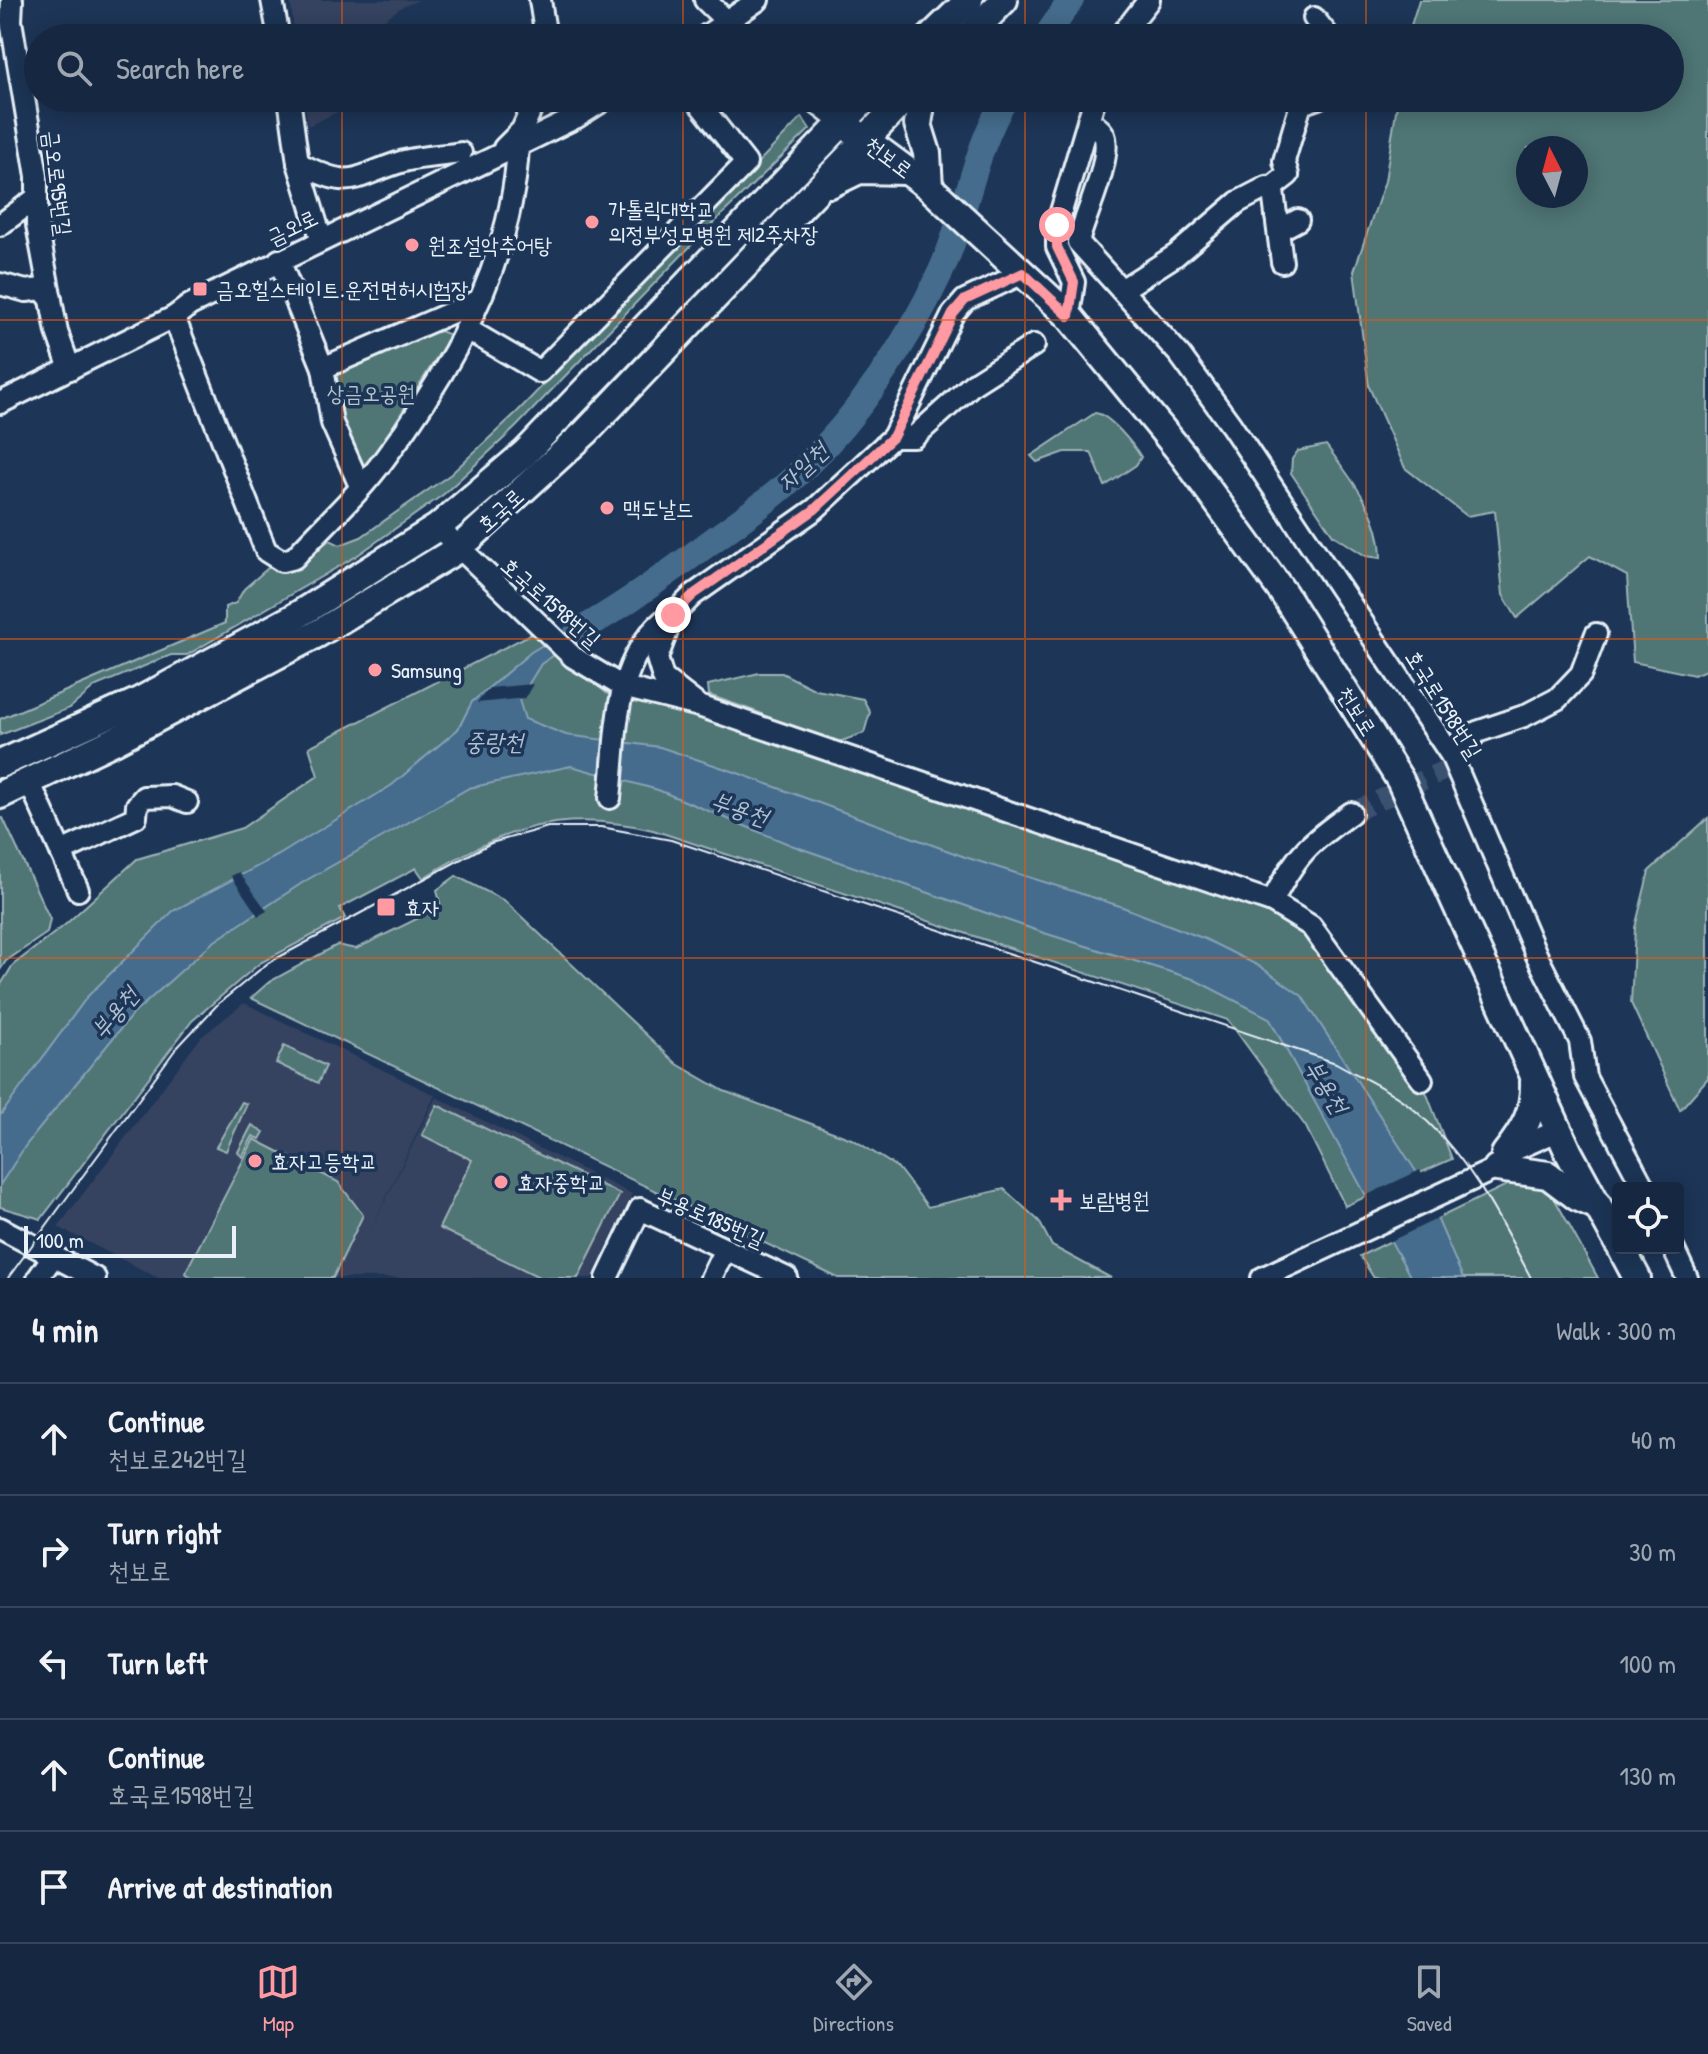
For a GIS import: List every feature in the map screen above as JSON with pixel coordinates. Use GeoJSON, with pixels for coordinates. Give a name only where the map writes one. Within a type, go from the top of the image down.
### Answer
{"type":"FeatureCollection","features":[{"type":"Feature","properties":{"kind":"main road"},"geometry":{"type":"LineString","coordinates":[[944,24],[969,0]]}},
{"type":"Feature","properties":{"kind":"main road"},"geometry":{"type":"LineString","coordinates":[[981,24],[1004,0]]}},
{"type":"Feature","properties":{"kind":"main road","name":"호국로"},"geometry":{"type":"LineString","coordinates":[[0,764],[139,701],[280,625],[438,527],[525,453],[851,112]]}},
{"type":"Feature","properties":{"kind":"main road","name":"호국로"},"geometry":{"type":"LineString","coordinates":[[0,795],[114,741],[317,634],[458,549],[586,432],[891,112]]}},
{"type":"Feature","properties":{"kind":"main road"},"geometry":{"type":"LineString","coordinates":[[920,112],[918,124],[927,153],[929,187]]}},
{"type":"Feature","properties":{"kind":"main road","name":"천보로"},"geometry":{"type":"LineString","coordinates":[[841,122],[929,187],[1069,316],[1183,455],[1284,594],[1400,780],[1534,1078],[1612,1233]]}},
{"type":"Feature","properties":{"kind":"main road"},"geometry":{"type":"LineString","coordinates":[[807,199],[859,170],[907,171]]}},
{"type":"Feature","properties":{"kind":"main road"},"geometry":{"type":"LineString","coordinates":[[508,504],[498,498],[499,489],[518,472],[525,453]]}},
{"type":"Feature","properties":{"kind":"main road"},"geometry":{"type":"LineString","coordinates":[[1534,1078],[1535,1102],[1529,1120],[1501,1161],[1548,1175],[1577,1197],[1598,1206]]}},
{"type":"Feature","properties":{"kind":"main road","name":"천보로"},"geometry":{"type":"LineString","coordinates":[[1624,1254],[1637,1278]]}},
{"type":"Feature","properties":{"kind":"street","name":"금오로95번길"},"geometry":{"type":"LineString","coordinates":[[12,0],[11,21],[24,98]]}},
{"type":"Feature","properties":{"kind":"street"},"geometry":{"type":"LineString","coordinates":[[272,0],[276,24]]}},
{"type":"Feature","properties":{"kind":"street"},"geometry":{"type":"LineString","coordinates":[[540,0],[544,24]]}},
{"type":"Feature","properties":{"kind":"street"},"geometry":{"type":"LineString","coordinates":[[705,0],[727,23],[749,3]]}},
{"type":"Feature","properties":{"kind":"street"},"geometry":{"type":"LineString","coordinates":[[1130,24],[1149,0]]}},
{"type":"Feature","properties":{"kind":"street"},"geometry":{"type":"LineString","coordinates":[[1314,18],[1319,24]]}},
{"type":"Feature","properties":{"kind":"street","name":"금오로95번길"},"geometry":{"type":"LineString","coordinates":[[26,112],[37,176],[35,199],[51,299],[57,332],[70,369]]}},
{"type":"Feature","properties":{"kind":"street"},"geometry":{"type":"LineString","coordinates":[[291,112],[298,163],[321,238]]}},
{"type":"Feature","properties":{"kind":"street"},"geometry":{"type":"LineString","coordinates":[[498,155],[522,130],[530,112]]}},
{"type":"Feature","properties":{"kind":"street","name":"금오로"},"geometry":{"type":"LineString","coordinates":[[0,403],[174,317],[190,305],[321,238],[518,146],[565,112]]}},
{"type":"Feature","properties":{"kind":"street"},"geometry":{"type":"LineString","coordinates":[[465,328],[540,372],[746,163],[706,112]]}},
{"type":"Feature","properties":{"kind":"street","name":"천보로"},"geometry":{"type":"LineString","coordinates":[[828,112],[841,122]]}},
{"type":"Feature","properties":{"kind":"street"},"geometry":{"type":"LineString","coordinates":[[1069,316],[1074,282],[1057,247],[1057,225],[1091,112]]}},
{"type":"Feature","properties":{"kind":"street"},"geometry":{"type":"LineString","coordinates":[[1123,289],[1176,255],[1238,202],[1260,189],[1270,189],[1288,175],[1284,161],[1299,112]]}},
{"type":"Feature","properties":{"kind":"street","name":"호국로1598번길"},"geometry":{"type":"LineString","coordinates":[[1088,120],[1102,130],[1105,139],[1103,162],[1078,242],[1180,355],[1231,425],[1453,759],[1536,954],[1580,1041],[1585,1077],[1641,1182]]}},
{"type":"Feature","properties":{"kind":"street"},"geometry":{"type":"LineString","coordinates":[[174,317],[270,556],[282,561],[294,558],[384,460],[444,371],[478,301],[517,177],[518,146]]}},
{"type":"Feature","properties":{"kind":"street"},"geometry":{"type":"LineString","coordinates":[[298,163],[322,175],[351,181],[407,160],[461,153]]}},
{"type":"Feature","properties":{"kind":"street"},"geometry":{"type":"LineString","coordinates":[[1270,189],[1282,262]]}},
{"type":"Feature","properties":{"kind":"street"},"geometry":{"type":"LineString","coordinates":[[0,225],[35,199]]}},
{"type":"Feature","properties":{"kind":"street"},"geometry":{"type":"LineString","coordinates":[[1276,216],[1285,227],[1298,220]]}},
{"type":"Feature","properties":{"kind":"street"},"geometry":{"type":"LineString","coordinates":[[279,260],[323,368],[332,423],[360,486]]}},
{"type":"Feature","properties":{"kind":"street"},"geometry":{"type":"LineString","coordinates":[[610,798],[619,723],[617,709],[623,687],[641,649],[658,624],[693,595],[814,510],[893,437],[953,314],[965,300],[1023,273]]}},
{"type":"Feature","properties":{"kind":"street"},"geometry":{"type":"LineString","coordinates":[[0,284],[26,291],[42,289],[51,299]]}},
{"type":"Feature","properties":{"kind":"street"},"geometry":{"type":"LineString","coordinates":[[323,368],[478,301]]}},
{"type":"Feature","properties":{"kind":"street"},"geometry":{"type":"LineString","coordinates":[[893,437],[914,437],[973,384],[1034,345]]}},
{"type":"Feature","properties":{"kind":"street","name":"호국로1598번길"},"geometry":{"type":"LineString","coordinates":[[438,527],[573,657],[623,687],[699,706]]}},
{"type":"Feature","properties":{"kind":"street"},"geometry":{"type":"LineString","coordinates":[[693,595],[673,615],[657,658],[663,678],[699,706],[1272,902],[1311,926],[1422,1080]]}},
{"type":"Feature","properties":{"kind":"street"},"geometry":{"type":"LineString","coordinates":[[1453,759],[1477,732],[1524,716],[1557,699],[1581,674],[1596,634]]}},
{"type":"Feature","properties":{"kind":"street"},"geometry":{"type":"LineString","coordinates":[[29,781],[78,890]]}},
{"type":"Feature","properties":{"kind":"street"},"geometry":{"type":"LineString","coordinates":[[61,852],[136,817],[137,805],[144,797],[172,796],[187,802]]}},
{"type":"Feature","properties":{"kind":"street"},"geometry":{"type":"LineString","coordinates":[[1272,902],[1297,855],[1319,834],[1351,813]]}},
{"type":"Feature","properties":{"kind":"street"},"geometry":{"type":"LineString","coordinates":[[1262,1278],[1559,1130]]}},
{"type":"Feature","properties":{"kind":"street","name":"부용로185번길"},"geometry":{"type":"LineString","coordinates":[[607,1278],[640,1209],[787,1278]]}},
{"type":"Feature","properties":{"kind":"street"},"geometry":{"type":"LineString","coordinates":[[0,1228],[95,1278]]}},
{"type":"Feature","properties":{"kind":"street"},"geometry":{"type":"LineString","coordinates":[[711,1278],[725,1249]]}},
{"type":"Feature","properties":{"kind":"street"},"geometry":{"type":"LineString","coordinates":[[1676,1254],[1687,1278]]}},
{"type":"Feature","properties":{"kind":"street"},"geometry":{"type":"LineString","coordinates":[[38,1278],[52,1258]]}},
{"type":"Feature","properties":{"kind":"shaded area"},"geometry":{"type":"Polygon","coordinates":[[[290,0],[419,0],[402,7],[378,24],[293,24],[290,0]]]}},
{"type":"Feature","properties":{"kind":"shaded area"},"geometry":{"type":"Polygon","coordinates":[[[306,112],[338,112],[308,126],[306,112]]]}},
{"type":"Feature","properties":{"kind":"shaded area","name":"효자고등학교"},"geometry":{"type":"Polygon","coordinates":[[[244,1003],[435,1095],[367,1238],[436,1097],[632,1194],[592,1278],[158,1278],[58,1227],[201,1037],[244,1003]]]}},
{"type":"Feature","properties":{"kind":"green space"},"geometry":{"type":"Polygon","coordinates":[[[1419,0],[1708,0],[1708,669],[1694,675],[1633,662],[1627,576],[1590,556],[1517,618],[1503,595],[1495,511],[1467,516],[1405,468],[1369,387],[1354,271],[1385,181],[1396,112],[1684,112],[1684,24],[1411,24],[1419,0]]]}},
{"type":"Feature","properties":{"kind":"green space"},"geometry":{"type":"Polygon","coordinates":[[[802,117],[810,129],[706,230],[515,428],[444,494],[355,557],[187,655],[171,655],[96,686],[70,708],[0,735],[0,719],[225,623],[225,607],[236,603],[244,589],[268,568],[293,563],[330,540],[340,545],[361,537],[451,474],[518,411],[802,117]]]}},
{"type":"Feature","properties":{"kind":"green space","name":"상금오공원"},"geometry":{"type":"Polygon","coordinates":[[[436,330],[451,335],[365,470],[338,407],[337,368],[391,343],[404,346],[436,330]]]}},
{"type":"Feature","properties":{"kind":"green space"},"geometry":{"type":"Polygon","coordinates":[[[1095,413],[1114,424],[1132,445],[1141,457],[1136,465],[1105,486],[1091,452],[1065,452],[1037,462],[1031,456],[1095,413]]]}},
{"type":"Feature","properties":{"kind":"green space"},"geometry":{"type":"Polygon","coordinates":[[[1326,445],[1370,512],[1380,542],[1381,558],[1366,556],[1333,535],[1291,473],[1292,459],[1298,451],[1326,445]]]}},
{"type":"Feature","properties":{"kind":"green space"},"geometry":{"type":"Polygon","coordinates":[[[531,634],[613,698],[666,703],[1291,916],[1423,1084],[1452,1159],[1345,1206],[1306,1127],[1228,1020],[653,830],[589,821],[560,822],[507,835],[480,846],[423,878],[416,868],[340,908],[345,918],[260,963],[192,1021],[41,1219],[0,1207],[0,986],[13,965],[66,924],[137,859],[242,828],[318,776],[309,747],[531,634]]]}},
{"type":"Feature","properties":{"kind":"green space"},"geometry":{"type":"Polygon","coordinates":[[[759,673],[782,673],[816,690],[863,699],[870,712],[864,733],[839,742],[819,740],[776,725],[760,713],[709,695],[708,685],[759,673]]]}},
{"type":"Feature","properties":{"kind":"green space"},"geometry":{"type":"Polygon","coordinates":[[[3,818],[50,919],[47,933],[6,961],[0,970],[0,819],[3,818]]]}},
{"type":"Feature","properties":{"kind":"green space"},"geometry":{"type":"Polygon","coordinates":[[[1708,818],[1708,1078],[1680,1110],[1631,1003],[1635,928],[1649,871],[1708,818]]]}},
{"type":"Feature","properties":{"kind":"green space"},"geometry":{"type":"Polygon","coordinates":[[[456,876],[505,901],[677,1064],[724,1091],[854,1140],[898,1168],[928,1207],[1004,1189],[1039,1221],[1052,1246],[1111,1278],[838,1278],[251,998],[269,982],[337,945],[356,949],[441,907],[437,890],[456,876]]]}},
{"type":"Feature","properties":{"kind":"green space"},"geometry":{"type":"Polygon","coordinates":[[[284,1046],[326,1066],[318,1083],[276,1063],[284,1046]]]}},
{"type":"Feature","properties":{"kind":"green space"},"geometry":{"type":"Polygon","coordinates":[[[242,1102],[247,1104],[226,1151],[216,1147],[242,1102]]]}},
{"type":"Feature","properties":{"kind":"green space"},"geometry":{"type":"Polygon","coordinates":[[[437,1105],[620,1194],[578,1278],[541,1278],[439,1228],[472,1160],[422,1135],[437,1105]]]}},
{"type":"Feature","properties":{"kind":"green space"},"geometry":{"type":"Polygon","coordinates":[[[252,1125],[264,1132],[260,1139],[253,1136],[242,1157],[238,1152],[252,1125]]]}},
{"type":"Feature","properties":{"kind":"green space"},"geometry":{"type":"Polygon","coordinates":[[[254,1139],[338,1182],[363,1215],[333,1278],[194,1278],[185,1273],[254,1139]]]}},
{"type":"Feature","properties":{"kind":"green space"},"geometry":{"type":"Polygon","coordinates":[[[1521,1178],[1539,1183],[1552,1194],[1598,1278],[1374,1278],[1360,1256],[1521,1178]]]}},
{"type":"Feature","properties":{"kind":"water","name":"중랑천"},"geometry":{"type":"Polygon","coordinates":[[[604,609],[609,618],[541,664],[519,700],[525,719],[566,735],[660,747],[735,772],[965,857],[1120,906],[1205,939],[1261,967],[1302,996],[1419,1176],[1463,1278],[1411,1278],[1269,1018],[1193,979],[1044,933],[791,845],[658,790],[571,766],[469,788],[305,881],[212,943],[131,1016],[26,1145],[0,1185],[0,1116],[87,997],[173,911],[279,855],[392,785],[458,729],[472,702],[531,652],[604,609]]]}},
{"type":"Feature","properties":{"kind":"pier"},"geometry":{"type":"Polygon","coordinates":[[[533,684],[525,698],[477,703],[489,688],[533,684]]]}},
{"type":"Feature","properties":{"kind":"pier"},"geometry":{"type":"Polygon","coordinates":[[[239,872],[267,911],[258,916],[231,876],[239,872]]]}},
{"type":"Feature","properties":{"kind":"pier"},"geometry":{"type":"Polygon","coordinates":[[[1420,1170],[1441,1217],[1389,1242],[1365,1196],[1420,1170]]]}},
{"type":"Feature","properties":{"kind":"waterway","name":"자일천"},"geometry":{"type":"LineString","coordinates":[[1055,24],[1071,0]]}},
{"type":"Feature","properties":{"kind":"waterway","name":"자일천"},"geometry":{"type":"LineString","coordinates":[[577,632],[653,584],[764,502],[802,470],[843,426],[880,378],[927,300],[949,251],[977,162],[999,112]]}},
{"type":"Feature","properties":{"kind":"tunnel"},"geometry":{"type":"LineString","coordinates":[[1351,813],[1456,765]]}},
{"type":"Feature","properties":{"kind":"tram line"},"geometry":{"type":"LineString","coordinates":[[8,1278],[175,1050],[218,1004],[268,963],[491,843],[548,827],[601,827],[671,840],[1336,1063],[1384,1089],[1431,1125],[1479,1186],[1531,1278]]}},
{"type":"Feature","properties":{"kind":"place","name":"가톨릭대학교 의정부성모병원 제2주차장"},"geometry":{"type":"Point","coordinates":[592,222]}},
{"type":"Feature","properties":{"kind":"place","name":"원조설악추어탕"},"geometry":{"type":"Point","coordinates":[412,245]}},
{"type":"Feature","properties":{"kind":"place","name":"금오힐스테이트.운전면허시험장"},"geometry":{"type":"Point","coordinates":[200,289]}},
{"type":"Feature","properties":{"kind":"place","name":"맥도날드"},"geometry":{"type":"Point","coordinates":[607,508]}},
{"type":"Feature","properties":{"kind":"place","name":"Samsung"},"geometry":{"type":"Point","coordinates":[375,670]}},
{"type":"Feature","properties":{"kind":"place","name":"효자"},"geometry":{"type":"Point","coordinates":[386,907]}},
{"type":"Feature","properties":{"kind":"place","name":"효자고등학교"},"geometry":{"type":"Point","coordinates":[255,1161]}},
{"type":"Feature","properties":{"kind":"place","name":"효자중학교"},"geometry":{"type":"Point","coordinates":[501,1182]}},
{"type":"Feature","properties":{"kind":"place","name":"보람병원"},"geometry":{"type":"Point","coordinates":[1061,1200]}},
{"type":"Feature","properties":{"kind":"route"},"geometry":{"type":"LineString","coordinates":[[673,615],[693,595],[814,510],[893,437],[953,314],[965,300],[995,283],[1023,273],[1069,316],[1074,282],[1057,247],[1057,225]]}},
{"type":"Feature","properties":{"kind":"water label","name":"부용천"},"geometry":{"type":"Point","coordinates":[740,808]}},
{"type":"Feature","properties":{"kind":"water label","name":"부용천"},"geometry":{"type":"Point","coordinates":[114,1012]}},
{"type":"Feature","properties":{"kind":"water label","name":"부용천"},"geometry":{"type":"Point","coordinates":[1327,1086]}}]}
